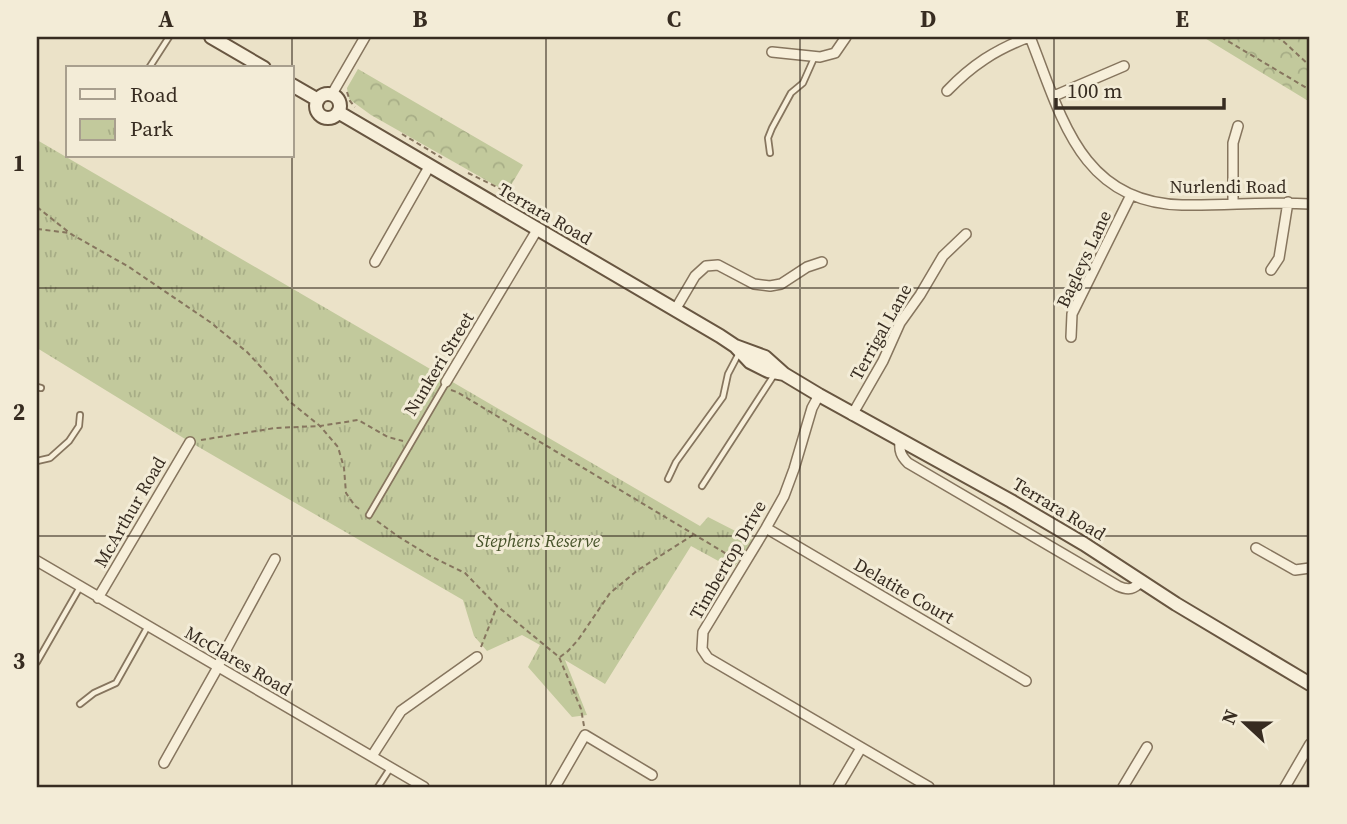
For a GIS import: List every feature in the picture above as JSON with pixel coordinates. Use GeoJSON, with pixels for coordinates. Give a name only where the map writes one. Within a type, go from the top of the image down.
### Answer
{"type":"FeatureCollection","features":[{"type":"Feature","properties":{"kind":"main road"},"geometry":{"type":"LineString","coordinates":[[219,39],[261,66]]}},
{"type":"Feature","properties":{"kind":"main road"},"geometry":{"type":"LineString","coordinates":[[294,86],[318,100]]}},
{"type":"Feature","properties":{"kind":"main road"},"geometry":{"type":"LineString","coordinates":[[332,94],[339,102],[338,112],[331,117],[321,115],[317,109],[318,100],[323,95],[332,94]]}},
{"type":"Feature","properties":{"kind":"main road","name":"Terrara Road"},"geometry":{"type":"LineString","coordinates":[[338,112],[739,349],[765,357],[779,372],[852,415],[1011,500],[1310,684]]}},
{"type":"Feature","properties":{"kind":"street"},"geometry":{"type":"LineString","coordinates":[[332,94],[365,37]]}},
{"type":"Feature","properties":{"kind":"street"},"geometry":{"type":"LineString","coordinates":[[772,52],[820,57],[835,53],[846,37]]}},
{"type":"Feature","properties":{"kind":"street"},"geometry":{"type":"LineString","coordinates":[[947,91],[985,57],[1029,37]]}},
{"type":"Feature","properties":{"kind":"street","name":"Nurlendi Road"},"geometry":{"type":"LineString","coordinates":[[1029,37],[1074,142],[1085,159],[1113,186],[1158,203],[1310,204]]}},
{"type":"Feature","properties":{"kind":"street"},"geometry":{"type":"LineString","coordinates":[[1054,96],[1124,66]]}},
{"type":"Feature","properties":{"kind":"street"},"geometry":{"type":"LineString","coordinates":[[1233,203],[1233,143],[1238,126]]}},
{"type":"Feature","properties":{"kind":"street"},"geometry":{"type":"LineString","coordinates":[[375,262],[429,167]]}},
{"type":"Feature","properties":{"kind":"street","name":"Bagleys Lane"},"geometry":{"type":"LineString","coordinates":[[1071,337],[1072,314],[1131,195]]}},
{"type":"Feature","properties":{"kind":"street"},"geometry":{"type":"LineString","coordinates":[[1271,270],[1279,258],[1288,202]]}},
{"type":"Feature","properties":{"kind":"street","name":"Nunkeri Street"},"geometry":{"type":"LineString","coordinates":[[445,385],[537,230]]}},
{"type":"Feature","properties":{"kind":"street","name":"Terrigal Lane"},"geometry":{"type":"LineString","coordinates":[[852,415],[883,361],[900,323],[943,256],[965,234]]}},
{"type":"Feature","properties":{"kind":"street"},"geometry":{"type":"LineString","coordinates":[[675,310],[695,276],[706,266],[718,265],[754,284],[770,286],[780,284],[807,267],[822,262]]}},
{"type":"Feature","properties":{"kind":"street","name":"Timbertop Drive"},"geometry":{"type":"LineString","coordinates":[[819,395],[812,408],[784,496],[704,632],[702,649],[708,657],[929,787]]}},
{"type":"Feature","properties":{"kind":"street"},"geometry":{"type":"LineString","coordinates":[[901,441],[900,452],[908,463],[1118,586],[1130,590],[1142,581]]}},
{"type":"Feature","properties":{"kind":"street","name":"McArthur Road"},"geometry":{"type":"LineString","coordinates":[[98,598],[190,442]]}},
{"type":"Feature","properties":{"kind":"street","name":"Delatite Court"},"geometry":{"type":"LineString","coordinates":[[766,528],[1026,681]]}},
{"type":"Feature","properties":{"kind":"street"},"geometry":{"type":"LineString","coordinates":[[1256,548],[1295,570],[1310,568]]}},
{"type":"Feature","properties":{"kind":"street"},"geometry":{"type":"LineString","coordinates":[[164,763],[275,559]]}},
{"type":"Feature","properties":{"kind":"street","name":"McClares Road"},"geometry":{"type":"LineString","coordinates":[[37,561],[424,787]]}},
{"type":"Feature","properties":{"kind":"street"},"geometry":{"type":"LineString","coordinates":[[372,756],[401,711],[477,657]]}},
{"type":"Feature","properties":{"kind":"street"},"geometry":{"type":"LineString","coordinates":[[555,787],[585,735],[652,775]]}},
{"type":"Feature","properties":{"kind":"street"},"geometry":{"type":"LineString","coordinates":[[1284,787],[1310,744]]}},
{"type":"Feature","properties":{"kind":"street"},"geometry":{"type":"LineString","coordinates":[[1124,787],[1147,747]]}},
{"type":"Feature","properties":{"kind":"street"},"geometry":{"type":"LineString","coordinates":[[838,787],[861,748]]}},
{"type":"Feature","properties":{"kind":"lane"},"geometry":{"type":"LineString","coordinates":[[150,66],[169,37]]}},
{"type":"Feature","properties":{"kind":"lane"},"geometry":{"type":"LineString","coordinates":[[770,153],[768,138],[772,128],[791,93],[803,83],[814,56]]}},
{"type":"Feature","properties":{"kind":"lane"},"geometry":{"type":"LineString","coordinates":[[667,479],[676,462],[723,397],[728,374],[739,349]]}},
{"type":"Feature","properties":{"kind":"lane"},"geometry":{"type":"LineString","coordinates":[[702,486],[779,372]]}},
{"type":"Feature","properties":{"kind":"lane","name":"Nunkeri Street"},"geometry":{"type":"LineString","coordinates":[[369,515],[445,385]]}},
{"type":"Feature","properties":{"kind":"lane"},"geometry":{"type":"LineString","coordinates":[[37,461],[50,458],[69,441],[79,426],[80,415]]}},
{"type":"Feature","properties":{"kind":"lane"},"geometry":{"type":"LineString","coordinates":[[37,662],[80,587]]}},
{"type":"Feature","properties":{"kind":"lane"},"geometry":{"type":"LineString","coordinates":[[79,704],[94,693],[116,683],[148,626]]}},
{"type":"Feature","properties":{"kind":"lane"},"geometry":{"type":"LineString","coordinates":[[378,787],[391,767]]}},
{"type":"Feature","properties":{"kind":"path"},"geometry":{"type":"LineString","coordinates":[[1222,37],[1310,90]]}},
{"type":"Feature","properties":{"kind":"path"},"geometry":{"type":"LineString","coordinates":[[1276,37],[1310,66]]}},
{"type":"Feature","properties":{"kind":"path"},"geometry":{"type":"LineString","coordinates":[[37,207],[71,233],[129,267],[247,352],[289,401],[320,426],[338,447],[344,468],[346,493],[355,506],[430,556],[465,573],[497,606],[559,657],[581,709],[585,735]]}},
{"type":"Feature","properties":{"kind":"path"},"geometry":{"type":"LineString","coordinates":[[37,229],[71,233]]}},
{"type":"Feature","properties":{"kind":"path"},"geometry":{"type":"LineString","coordinates":[[445,385],[744,564]]}},
{"type":"Feature","properties":{"kind":"path"},"geometry":{"type":"LineString","coordinates":[[190,442],[275,428],[320,426],[358,420],[388,437],[412,441]]}},
{"type":"Feature","properties":{"kind":"path"},"geometry":{"type":"LineString","coordinates":[[559,657],[578,640],[610,593],[638,570],[694,535]]}},
{"type":"Feature","properties":{"kind":"path"},"geometry":{"type":"LineString","coordinates":[[477,657],[497,606]]}},
{"type":"Feature","properties":{"kind":"green space"},"geometry":{"type":"Polygon","coordinates":[[[1203,37],[1310,37],[1310,102],[1203,37]]]}},
{"type":"Feature","properties":{"kind":"green space"},"geometry":{"type":"Polygon","coordinates":[[[358,69],[523,165],[507,192],[371,115],[349,99],[347,88],[358,69]]]}},
{"type":"Feature","properties":{"kind":"green space","name":"Stephens Reserve"},"geometry":{"type":"Polygon","coordinates":[[[37,140],[700,526],[708,517],[753,540],[733,569],[691,546],[605,684],[565,660],[587,715],[572,717],[528,667],[540,645],[522,635],[487,651],[474,636],[463,600],[190,442],[37,348],[37,140]]]}}]}
